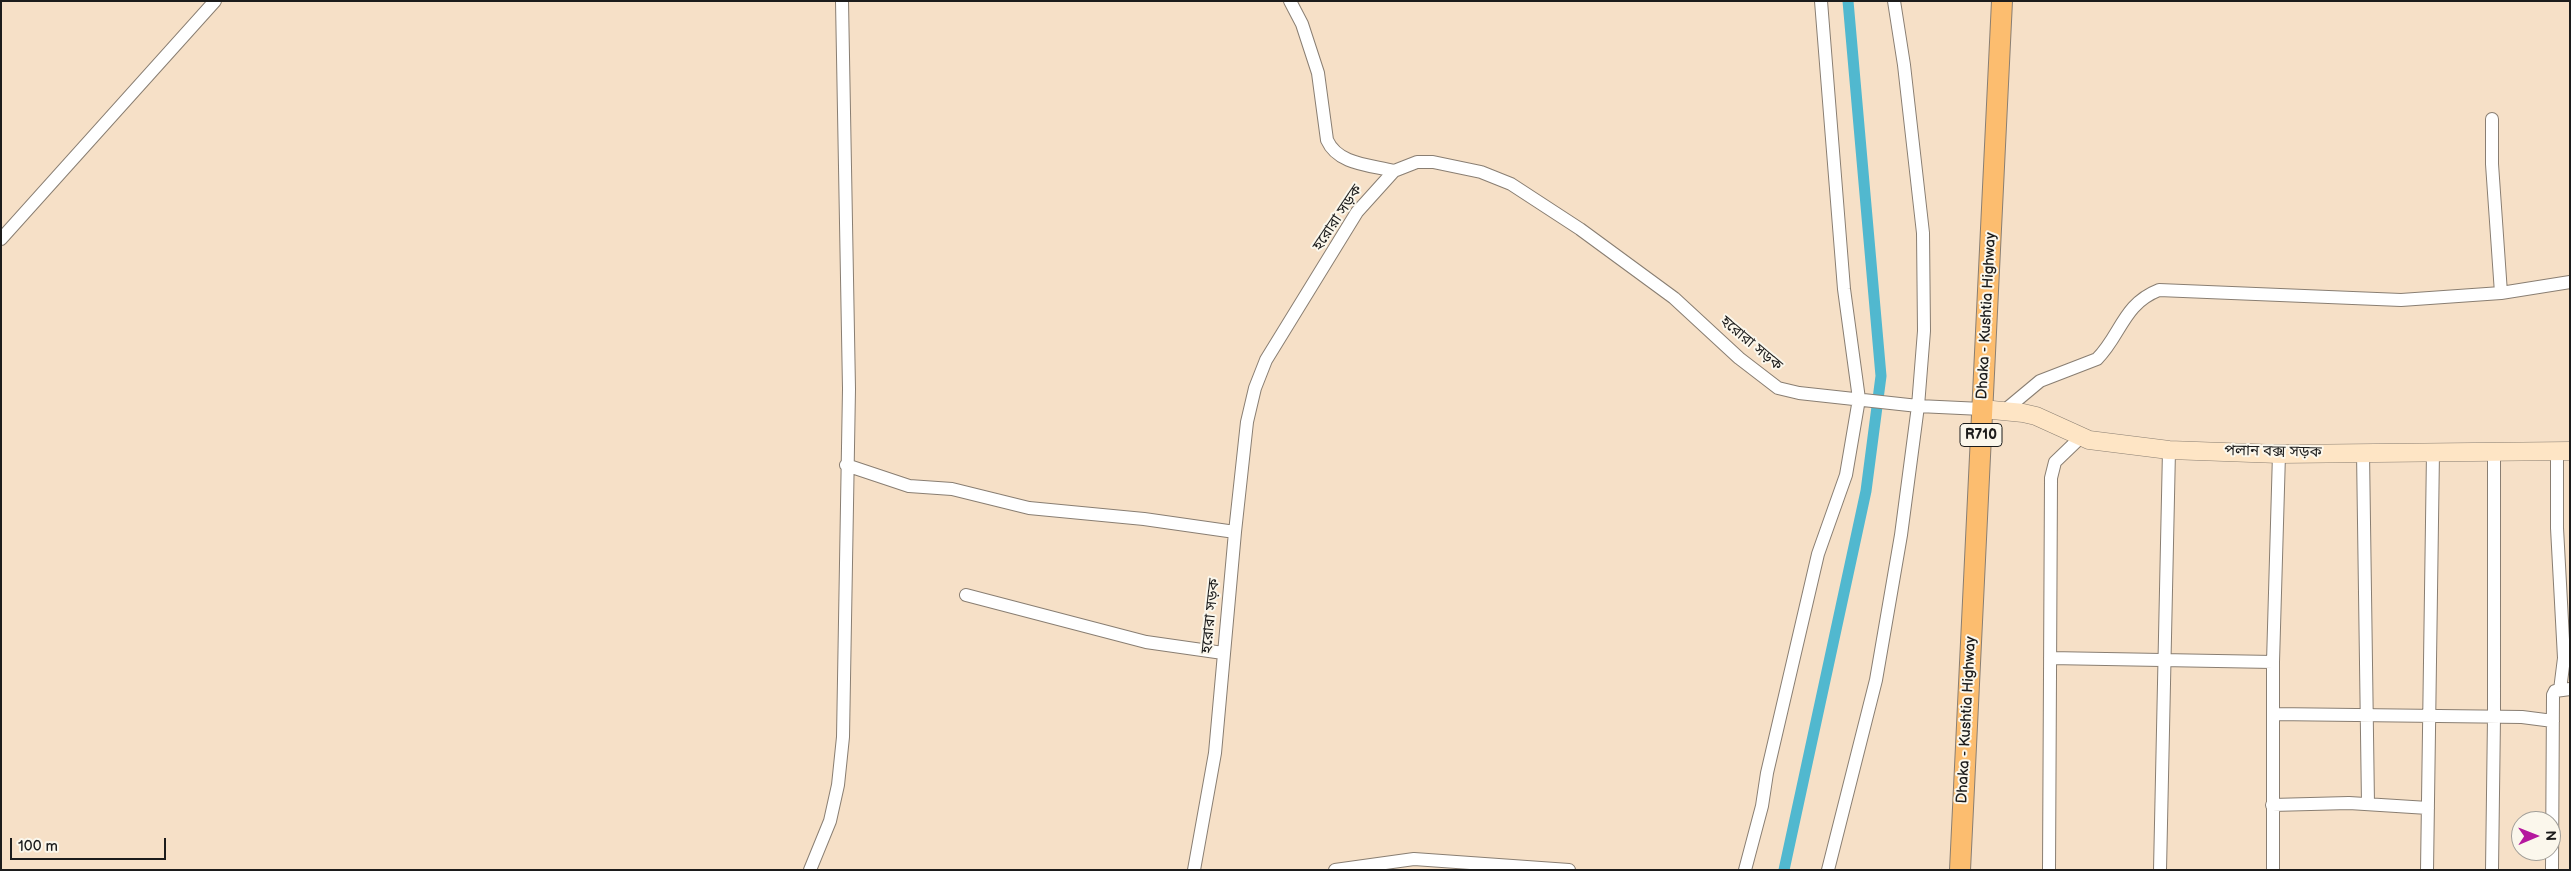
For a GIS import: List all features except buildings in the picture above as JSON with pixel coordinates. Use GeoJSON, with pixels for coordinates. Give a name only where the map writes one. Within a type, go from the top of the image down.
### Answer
{"type":"FeatureCollection","features":[{"type":"Feature","properties":{"kind":"main road","name":"Dhaka - Kushtia Highway"},"geometry":{"type":"LineString","coordinates":[[1960,870],[2002,1]]}},
{"type":"Feature","properties":{"kind":"main road","name":"পলান বক্স সড়ক"},"geometry":{"type":"LineString","coordinates":[[1982,409],[2036,416],[2080,438],[2169,450],[2279,454],[2564,451]]}},
{"type":"Feature","properties":{"kind":"street"},"geometry":{"type":"LineString","coordinates":[[1,239],[215,1]]}},
{"type":"Feature","properties":{"kind":"street"},"geometry":{"type":"LineString","coordinates":[[810,870],[830,821],[838,785],[843,737],[846,465],[849,389],[842,1]]}},
{"type":"Feature","properties":{"kind":"street"},"geometry":{"type":"LineString","coordinates":[[1290,1],[1302,24],[1318,73],[1328,140],[1332,149],[1346,160],[1394,171]]}},
{"type":"Feature","properties":{"kind":"street"},"geometry":{"type":"LineString","coordinates":[[1745,870],[1762,806],[1767,772],[1818,554],[1846,475],[1860,400],[1844,289],[1821,1]]}},
{"type":"Feature","properties":{"kind":"street"},"geometry":{"type":"LineString","coordinates":[[1828,870],[1876,680],[1901,535],[1918,406],[1924,331],[1923,233],[1904,65],[1894,1]]}},
{"type":"Feature","properties":{"kind":"street"},"geometry":{"type":"LineString","coordinates":[[2492,119],[2492,164],[2496,199],[2501,293]]}},
{"type":"Feature","properties":{"kind":"street","name":"হরোরা সড়ক"},"geometry":{"type":"LineString","coordinates":[[1194,870],[1215,753],[1235,532],[1248,422],[1255,388],[1266,360],[1357,212],[1394,171],[1417,162],[1433,162],[1481,172],[1511,184],[1580,229],[1674,298],[1739,358],[1778,388],[1799,393],[1918,406],[1982,409]]}},
{"type":"Feature","properties":{"kind":"street"},"geometry":{"type":"LineString","coordinates":[[2004,411],[2040,381],[2097,360],[2128,313],[2140,300],[2159,290],[2382,300],[2501,293],[2570,282]]}},
{"type":"Feature","properties":{"kind":"street"},"geometry":{"type":"LineString","coordinates":[[2049,870],[2052,470],[2061,455],[2080,438]]}},
{"type":"Feature","properties":{"kind":"street"},"geometry":{"type":"LineString","coordinates":[[2160,870],[2169,450]]}},
{"type":"Feature","properties":{"kind":"street"},"geometry":{"type":"LineString","coordinates":[[2552,870],[2553,695],[2555,691],[2565,690],[2557,528],[2564,451]]}},
{"type":"Feature","properties":{"kind":"street"},"geometry":{"type":"LineString","coordinates":[[2363,452],[2368,804]]}},
{"type":"Feature","properties":{"kind":"street"},"geometry":{"type":"LineString","coordinates":[[2427,870],[2433,452]]}},
{"type":"Feature","properties":{"kind":"street"},"geometry":{"type":"LineString","coordinates":[[2492,870],[2494,452]]}},
{"type":"Feature","properties":{"kind":"street"},"geometry":{"type":"LineString","coordinates":[[2272,870],[2273,662],[2279,454]]}},
{"type":"Feature","properties":{"kind":"street"},"geometry":{"type":"LineString","coordinates":[[846,465],[909,486],[952,490],[1029,508],[1144,519],[1235,532]]}},
{"type":"Feature","properties":{"kind":"street"},"geometry":{"type":"LineString","coordinates":[[966,595],[1146,642],[1223,653]]}},
{"type":"Feature","properties":{"kind":"street"},"geometry":{"type":"LineString","coordinates":[[2050,658],[2273,662]]}},
{"type":"Feature","properties":{"kind":"street"},"geometry":{"type":"LineString","coordinates":[[2273,714],[2494,717],[2553,721]]}},
{"type":"Feature","properties":{"kind":"street"},"geometry":{"type":"LineString","coordinates":[[2272,805],[2368,804],[2428,808]]}},
{"type":"Feature","properties":{"kind":"street"},"geometry":{"type":"LineString","coordinates":[[1335,870],[1414,859],[1568,870]]}},
{"type":"Feature","properties":{"kind":"waterway"},"geometry":{"type":"LineString","coordinates":[[1784,870],[1866,491],[1881,376],[1848,1]]}}]}
